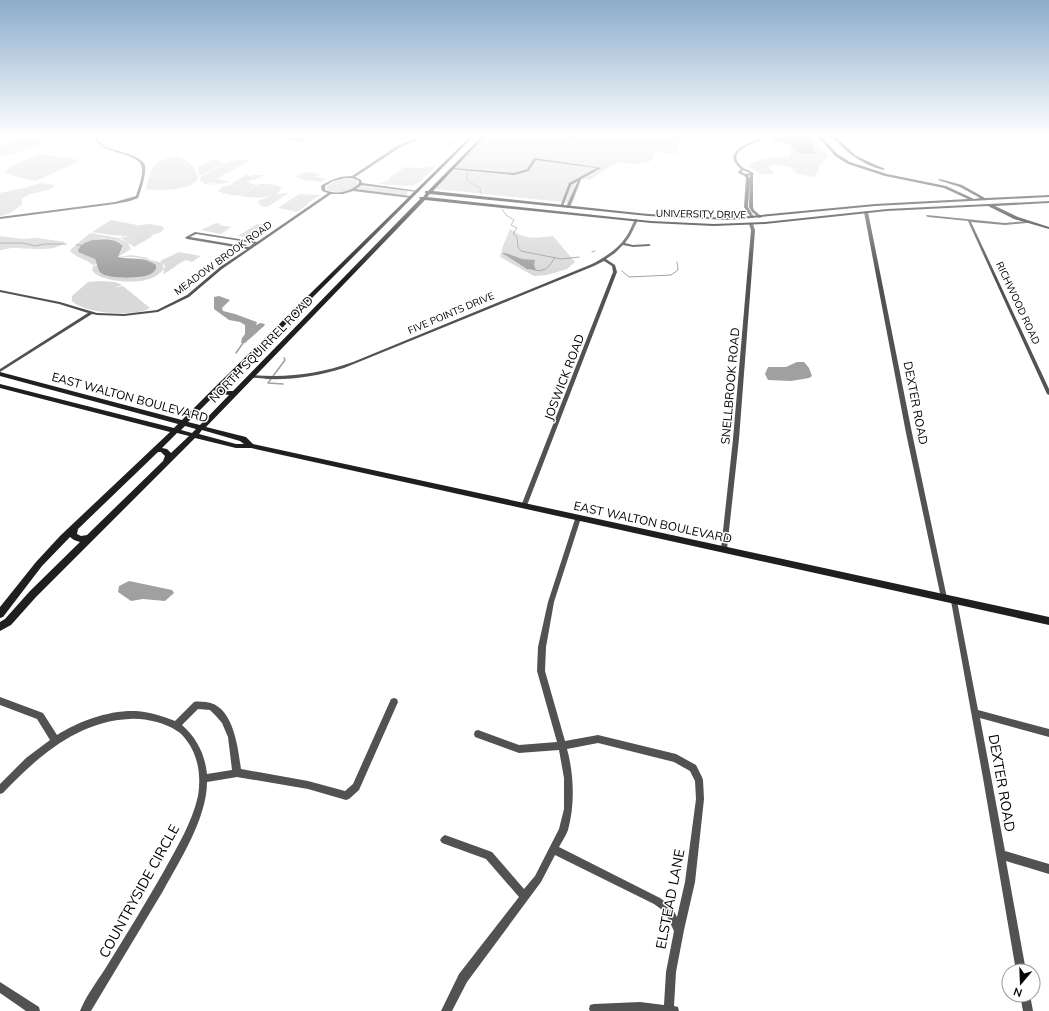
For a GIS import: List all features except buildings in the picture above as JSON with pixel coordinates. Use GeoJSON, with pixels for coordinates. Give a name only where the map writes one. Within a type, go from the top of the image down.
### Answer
{"type":"FeatureCollection","features":[{"type":"Feature","properties":{"kind":"main road","name":"NORTH SQUIRREL ROAD"},"geometry":{"type":"LineString","coordinates":[[0,627],[8,622],[27,601],[234,394],[440,182]]}},
{"type":"Feature","properties":{"kind":"main road"},"geometry":{"type":"LineString","coordinates":[[919,182],[945,187],[1027,222],[1049,228]]}},
{"type":"Feature","properties":{"kind":"main road"},"geometry":{"type":"LineString","coordinates":[[947,182],[961,186],[983,198],[991,204],[989,205]]}},
{"type":"Feature","properties":{"kind":"main road"},"geometry":{"type":"LineString","coordinates":[[425,184],[428,186],[436,186]]}},
{"type":"Feature","properties":{"kind":"main road","name":"NORTH SQUIRREL ROAD"},"geometry":{"type":"LineString","coordinates":[[0,614],[39,564],[74,528],[174,432],[181,423],[273,332],[425,184]]}},
{"type":"Feature","properties":{"kind":"main road","name":"UNIVERSITY DRIVE"},"geometry":{"type":"LineString","coordinates":[[417,191],[623,213],[706,219],[760,217],[819,210],[983,198],[1049,197]]}},
{"type":"Feature","properties":{"kind":"main road","name":"UNIVERSITY DRIVE"},"geometry":{"type":"LineString","coordinates":[[410,197],[678,224],[751,224],[887,210],[1049,202]]}},
{"type":"Feature","properties":{"kind":"main road"},"geometry":{"type":"LineString","coordinates":[[1024,203],[1019,199],[1049,197]]}},
{"type":"Feature","properties":{"kind":"main road"},"geometry":{"type":"LineString","coordinates":[[472,203],[470,200],[480,198]]}},
{"type":"Feature","properties":{"kind":"main road"},"geometry":{"type":"LineString","coordinates":[[921,208],[928,206],[962,204],[955,200]]}},
{"type":"Feature","properties":{"kind":"main road"},"geometry":{"type":"LineString","coordinates":[[887,210],[883,207],[925,204],[932,202]]}},
{"type":"Feature","properties":{"kind":"main road"},"geometry":{"type":"LineString","coordinates":[[517,208],[519,204],[559,206]]}},
{"type":"Feature","properties":{"kind":"main road"},"geometry":{"type":"LineString","coordinates":[[525,209],[565,210],[568,207]]}},
{"type":"Feature","properties":{"kind":"main road"},"geometry":{"type":"LineString","coordinates":[[800,219],[849,210],[845,208]]}},
{"type":"Feature","properties":{"kind":"main road"},"geometry":{"type":"LineString","coordinates":[[785,221],[778,219],[778,217],[809,214],[819,210]]}},
{"type":"Feature","properties":{"kind":"main road"},"geometry":{"type":"LineString","coordinates":[[579,214],[582,211],[623,213]]}},
{"type":"Feature","properties":{"kind":"main road"},"geometry":{"type":"LineString","coordinates":[[651,222],[648,220],[650,218],[690,220],[706,219]]}},
{"type":"Feature","properties":{"kind":"main road"},"geometry":{"type":"LineString","coordinates":[[678,224],[726,223],[731,222],[729,219]]}},
{"type":"Feature","properties":{"kind":"main road"},"geometry":{"type":"LineString","coordinates":[[371,236],[375,239],[384,240]]}},
{"type":"Feature","properties":{"kind":"main road"},"geometry":{"type":"LineString","coordinates":[[361,246],[369,246],[374,250]]}},
{"type":"Feature","properties":{"kind":"main road"},"geometry":{"type":"LineString","coordinates":[[294,312],[298,316],[310,316]]}},
{"type":"Feature","properties":{"kind":"main road"},"geometry":{"type":"LineString","coordinates":[[273,332],[285,333],[288,336],[287,339]]}},
{"type":"Feature","properties":{"kind":"main road","name":"EAST WALTON BOULEVARD"},"geometry":{"type":"LineString","coordinates":[[0,374],[243,439],[251,446]]}},
{"type":"Feature","properties":{"kind":"main road"},"geometry":{"type":"LineString","coordinates":[[220,385],[220,390],[222,392],[234,394]]}},
{"type":"Feature","properties":{"kind":"main road","name":"EAST WALTON BOULEVARD"},"geometry":{"type":"LineString","coordinates":[[0,386],[174,432],[236,446],[251,446],[1049,621]]}},
{"type":"Feature","properties":{"kind":"main road"},"geometry":{"type":"LineString","coordinates":[[43,397],[51,396],[58,390]]}},
{"type":"Feature","properties":{"kind":"main road"},"geometry":{"type":"LineString","coordinates":[[155,450],[162,450],[166,452],[169,456],[167,461]]}},
{"type":"Feature","properties":{"kind":"main road"},"geometry":{"type":"LineString","coordinates":[[74,528],[73,535],[75,537],[81,539],[90,538]]}},
{"type":"Feature","properties":{"kind":"main road"},"geometry":{"type":"LineString","coordinates":[[15,595],[17,601],[27,601]]}},
{"type":"Feature","properties":{"kind":"street"},"geometry":{"type":"LineString","coordinates":[[0,218],[129,200],[137,197],[141,182]]}},
{"type":"Feature","properties":{"kind":"street"},"geometry":{"type":"LineString","coordinates":[[329,182],[323,186],[323,190],[330,193]]}},
{"type":"Feature","properties":{"kind":"street"},"geometry":{"type":"LineString","coordinates":[[559,206],[565,197],[570,184],[575,182]]}},
{"type":"Feature","properties":{"kind":"street"},"geometry":{"type":"LineString","coordinates":[[568,207],[579,182]]}},
{"type":"Feature","properties":{"kind":"street"},"geometry":{"type":"LineString","coordinates":[[748,182],[746,207],[752,217]]}},
{"type":"Feature","properties":{"kind":"street"},"geometry":{"type":"LineString","coordinates":[[752,182],[751,207],[760,217]]}},
{"type":"Feature","properties":{"kind":"street"},"geometry":{"type":"LineString","coordinates":[[353,190],[360,184]]}},
{"type":"Feature","properties":{"kind":"street","name":"UNIVERSITY DRIVE"},"geometry":{"type":"LineString","coordinates":[[360,184],[417,191]]}},
{"type":"Feature","properties":{"kind":"street","name":"UNIVERSITY DRIVE"},"geometry":{"type":"LineString","coordinates":[[330,193],[340,193],[353,190],[410,197]]}},
{"type":"Feature","properties":{"kind":"street","name":"MEADOW BROOK ROAD"},"geometry":{"type":"LineString","coordinates":[[0,290],[60,303],[91,313],[119,316],[154,312],[188,296],[216,272],[330,193]]}},
{"type":"Feature","properties":{"kind":"street"},"geometry":{"type":"LineString","coordinates":[[565,197],[572,198]]}},
{"type":"Feature","properties":{"kind":"street","name":"DEXTER ROAD"},"geometry":{"type":"LineString","coordinates":[[866,212],[906,422],[944,598]]}},
{"type":"Feature","properties":{"kind":"street"},"geometry":{"type":"LineString","coordinates":[[928,216],[1005,224],[1027,222]]}},
{"type":"Feature","properties":{"kind":"street","name":"FIVE POINTS DRIVE"},"geometry":{"type":"LineString","coordinates":[[251,376],[285,378],[318,374],[348,366],[586,268],[604,259],[623,244],[630,236],[636,220]]}},
{"type":"Feature","properties":{"kind":"street","name":"RICHWOOD ROAD"},"geometry":{"type":"LineString","coordinates":[[969,220],[1049,394]]}},
{"type":"Feature","properties":{"kind":"street","name":"SNELLBROOK ROAD"},"geometry":{"type":"LineString","coordinates":[[724,550],[736,439],[753,230],[751,224]]}},
{"type":"Feature","properties":{"kind":"street"},"geometry":{"type":"LineString","coordinates":[[250,248],[187,238],[195,233],[258,243]]}},
{"type":"Feature","properties":{"kind":"street"},"geometry":{"type":"LineString","coordinates":[[623,244],[633,246],[649,245]]}},
{"type":"Feature","properties":{"kind":"street","name":"JOSWICK ROAD"},"geometry":{"type":"LineString","coordinates":[[524,506],[615,272],[614,266],[604,259]]}},
{"type":"Feature","properties":{"kind":"street"},"geometry":{"type":"LineString","coordinates":[[0,371],[91,313]]}},
{"type":"Feature","properties":{"kind":"street"},"geometry":{"type":"LineString","coordinates":[[446,1011],[463,978],[538,879],[563,830],[568,809],[568,778],[562,746],[541,671],[542,647],[551,602],[578,518]]}},
{"type":"Feature","properties":{"kind":"street","name":"DEXTER ROAD"},"geometry":{"type":"LineString","coordinates":[[954,600],[1020,963]]}},
{"type":"Feature","properties":{"kind":"street"},"geometry":{"type":"LineString","coordinates":[[0,701],[40,716],[55,740]]}},
{"type":"Feature","properties":{"kind":"street"},"geometry":{"type":"LineString","coordinates":[[203,779],[237,773],[308,785],[346,796],[356,787],[394,702]]}},
{"type":"Feature","properties":{"kind":"street"},"geometry":{"type":"LineString","coordinates":[[176,726],[196,705],[211,707],[224,719],[232,734],[237,773]]}},
{"type":"Feature","properties":{"kind":"street"},"geometry":{"type":"LineString","coordinates":[[975,713],[1049,732]]}},
{"type":"Feature","properties":{"kind":"street","name":"COUNTRYSIDE CIRCLE"},"geometry":{"type":"LineString","coordinates":[[0,790],[11,778],[55,740],[87,724],[107,719],[134,715],[168,722],[179,727],[190,739],[199,755],[204,772],[202,797],[183,846],[138,925],[84,1011]]}},
{"type":"Feature","properties":{"kind":"street"},"geometry":{"type":"LineString","coordinates":[[478,734],[519,749],[562,746]]}},
{"type":"Feature","properties":{"kind":"street","name":"ELSTEAD LANE"},"geometry":{"type":"LineString","coordinates":[[562,746],[598,739],[676,758],[693,768],[699,780],[700,799],[690,882],[678,930],[671,972],[672,1010]]}},
{"type":"Feature","properties":{"kind":"street"},"geometry":{"type":"LineString","coordinates":[[445,840],[489,855],[524,896]]}},
{"type":"Feature","properties":{"kind":"street"},"geometry":{"type":"LineString","coordinates":[[554,849],[668,908],[678,930]]}},
{"type":"Feature","properties":{"kind":"street"},"geometry":{"type":"LineString","coordinates":[[1001,855],[1049,869]]}},
{"type":"Feature","properties":{"kind":"street"},"geometry":{"type":"LineString","coordinates":[[0,987],[35,1011]]}},
{"type":"Feature","properties":{"kind":"street"},"geometry":{"type":"LineString","coordinates":[[594,1009],[640,1006],[672,1010]]}},
{"type":"Feature","properties":{"kind":"shaded area"},"geometry":{"type":"Polygon","coordinates":[[[148,182],[195,182],[183,188],[158,190],[146,189],[148,182]]]}},
{"type":"Feature","properties":{"kind":"shaded area"},"geometry":{"type":"Polygon","coordinates":[[[206,182],[214,185],[203,184],[206,182]]]}},
{"type":"Feature","properties":{"kind":"shaded area"},"geometry":{"type":"Polygon","coordinates":[[[206,182],[230,182],[220,184],[206,182]]]}},
{"type":"Feature","properties":{"kind":"shaded area"},"geometry":{"type":"Polygon","coordinates":[[[248,182],[256,185],[238,196],[221,193],[222,192],[218,191],[222,187],[234,184],[232,183],[248,182]]]}},
{"type":"Feature","properties":{"kind":"shaded area"},"geometry":{"type":"Polygon","coordinates":[[[333,182],[358,183],[348,190],[335,192],[327,190],[327,186],[333,182]]]}},
{"type":"Feature","properties":{"kind":"shaded area"},"geometry":{"type":"Polygon","coordinates":[[[382,182],[419,182],[412,186],[380,183],[382,182]]]}},
{"type":"Feature","properties":{"kind":"shaded area"},"geometry":{"type":"Polygon","coordinates":[[[441,182],[581,182],[573,203],[435,189],[441,182]]]}},
{"type":"Feature","properties":{"kind":"shaded area"},"geometry":{"type":"Polygon","coordinates":[[[40,183],[56,185],[48,190],[26,196],[22,199],[22,204],[17,208],[0,216],[0,193],[40,183]]]}},
{"type":"Feature","properties":{"kind":"shaded area"},"geometry":{"type":"Polygon","coordinates":[[[259,184],[275,185],[282,189],[278,193],[267,197],[256,198],[239,196],[259,184]]]}},
{"type":"Feature","properties":{"kind":"shaded area"},"geometry":{"type":"Polygon","coordinates":[[[363,185],[409,191],[405,196],[357,189],[363,185]]]}},
{"type":"Feature","properties":{"kind":"shaded area"},"geometry":{"type":"Polygon","coordinates":[[[289,193],[267,207],[261,206],[258,201],[275,194],[289,193]]]}},
{"type":"Feature","properties":{"kind":"shaded area"},"geometry":{"type":"Polygon","coordinates":[[[299,194],[321,195],[309,202],[297,212],[278,208],[299,194]]]}},
{"type":"Feature","properties":{"kind":"shaded area"},"geometry":{"type":"Polygon","coordinates":[[[111,220],[137,225],[131,226],[150,224],[162,226],[164,229],[159,233],[141,236],[119,236],[92,232],[111,220]]]}},
{"type":"Feature","properties":{"kind":"shaded area"},"geometry":{"type":"Polygon","coordinates":[[[216,223],[231,227],[221,234],[201,230],[216,223]]]}},
{"type":"Feature","properties":{"kind":"shaded area"},"geometry":{"type":"Polygon","coordinates":[[[257,224],[266,225],[263,228],[270,229],[256,239],[238,236],[257,224]]]}},
{"type":"Feature","properties":{"kind":"shaded area"},"geometry":{"type":"Polygon","coordinates":[[[510,229],[526,237],[553,236],[575,262],[567,269],[547,275],[534,276],[500,257],[510,229]]]}},
{"type":"Feature","properties":{"kind":"shaded area"},"geometry":{"type":"Polygon","coordinates":[[[90,233],[119,238],[128,243],[131,249],[118,257],[123,245],[117,241],[109,239],[94,240],[77,251],[95,259],[97,264],[93,265],[70,250],[90,233]]]}},
{"type":"Feature","properties":{"kind":"shaded area"},"geometry":{"type":"Polygon","coordinates":[[[150,235],[153,236],[134,247],[120,237],[150,235]]]}},
{"type":"Feature","properties":{"kind":"shaded area"},"geometry":{"type":"Polygon","coordinates":[[[0,236],[23,239],[38,238],[65,242],[55,248],[48,249],[13,248],[0,250],[0,236]]]}},
{"type":"Feature","properties":{"kind":"shaded area"},"geometry":{"type":"Polygon","coordinates":[[[105,239],[120,243],[123,246],[118,257],[147,260],[156,265],[156,269],[151,274],[141,277],[118,277],[105,275],[99,271],[95,259],[78,252],[79,247],[93,240],[105,239]]]}},
{"type":"Feature","properties":{"kind":"shaded area"},"geometry":{"type":"Polygon","coordinates":[[[179,252],[201,256],[192,262],[186,260],[163,274],[165,266],[160,261],[179,252]]]}},
{"type":"Feature","properties":{"kind":"shaded area"},"geometry":{"type":"Polygon","coordinates":[[[502,253],[522,259],[535,260],[534,265],[536,270],[527,269],[502,253]]]}},
{"type":"Feature","properties":{"kind":"shaded area"},"geometry":{"type":"Polygon","coordinates":[[[131,255],[149,258],[147,259],[162,263],[164,269],[159,274],[143,281],[128,282],[102,277],[92,270],[93,266],[98,265],[101,273],[105,275],[134,278],[147,276],[156,269],[144,259],[119,257],[131,255]]]}},
{"type":"Feature","properties":{"kind":"shaded area"},"geometry":{"type":"Polygon","coordinates":[[[106,281],[119,283],[122,285],[114,288],[123,286],[150,308],[134,313],[110,313],[87,309],[72,301],[72,296],[88,282],[106,281]]]}},
{"type":"Feature","properties":{"kind":"shaded area"},"geometry":{"type":"Polygon","coordinates":[[[219,296],[230,300],[222,308],[223,311],[257,322],[256,325],[260,323],[265,324],[264,326],[245,343],[241,343],[245,334],[245,325],[240,322],[229,320],[214,309],[214,297],[219,296]]]}},
{"type":"Feature","properties":{"kind":"shaded area"},"geometry":{"type":"Polygon","coordinates":[[[797,362],[804,362],[809,368],[812,376],[809,378],[791,381],[768,380],[765,374],[768,367],[786,367],[797,362]]]}},
{"type":"Feature","properties":{"kind":"shaded area"},"geometry":{"type":"Polygon","coordinates":[[[129,581],[172,590],[174,593],[165,601],[143,599],[131,601],[118,592],[119,586],[129,581]]]}},
{"type":"Feature","properties":{"kind":"waterway"},"geometry":{"type":"LineString","coordinates":[[470,182],[481,189],[480,192],[482,194]]}},
{"type":"Feature","properties":{"kind":"waterway"},"geometry":{"type":"LineString","coordinates":[[502,209],[506,215],[514,220],[511,225],[517,228],[513,234],[517,237],[518,247],[521,251],[555,258]]}},
{"type":"Feature","properties":{"kind":"waterway"},"geometry":{"type":"LineString","coordinates":[[0,243],[23,243],[35,246],[45,244],[66,244]]}},
{"type":"Feature","properties":{"kind":"waterway"},"geometry":{"type":"LineString","coordinates":[[76,245],[81,245]]}},
{"type":"Feature","properties":{"kind":"waterway"},"geometry":{"type":"LineString","coordinates":[[555,258],[561,259],[579,257]]}},
{"type":"Feature","properties":{"kind":"waterway"},"geometry":{"type":"LineString","coordinates":[[532,269],[540,271],[546,269],[555,258]]}},
{"type":"Feature","properties":{"kind":"waterway"},"geometry":{"type":"LineString","coordinates":[[622,271],[629,277],[671,275],[678,270],[677,262]]}},
{"type":"Feature","properties":{"kind":"waterway"},"geometry":{"type":"LineString","coordinates":[[236,353],[243,343]]}},
{"type":"Feature","properties":{"kind":"waterway"},"geometry":{"type":"LineString","coordinates":[[283,384],[268,383],[285,360],[284,358]]}}]}
